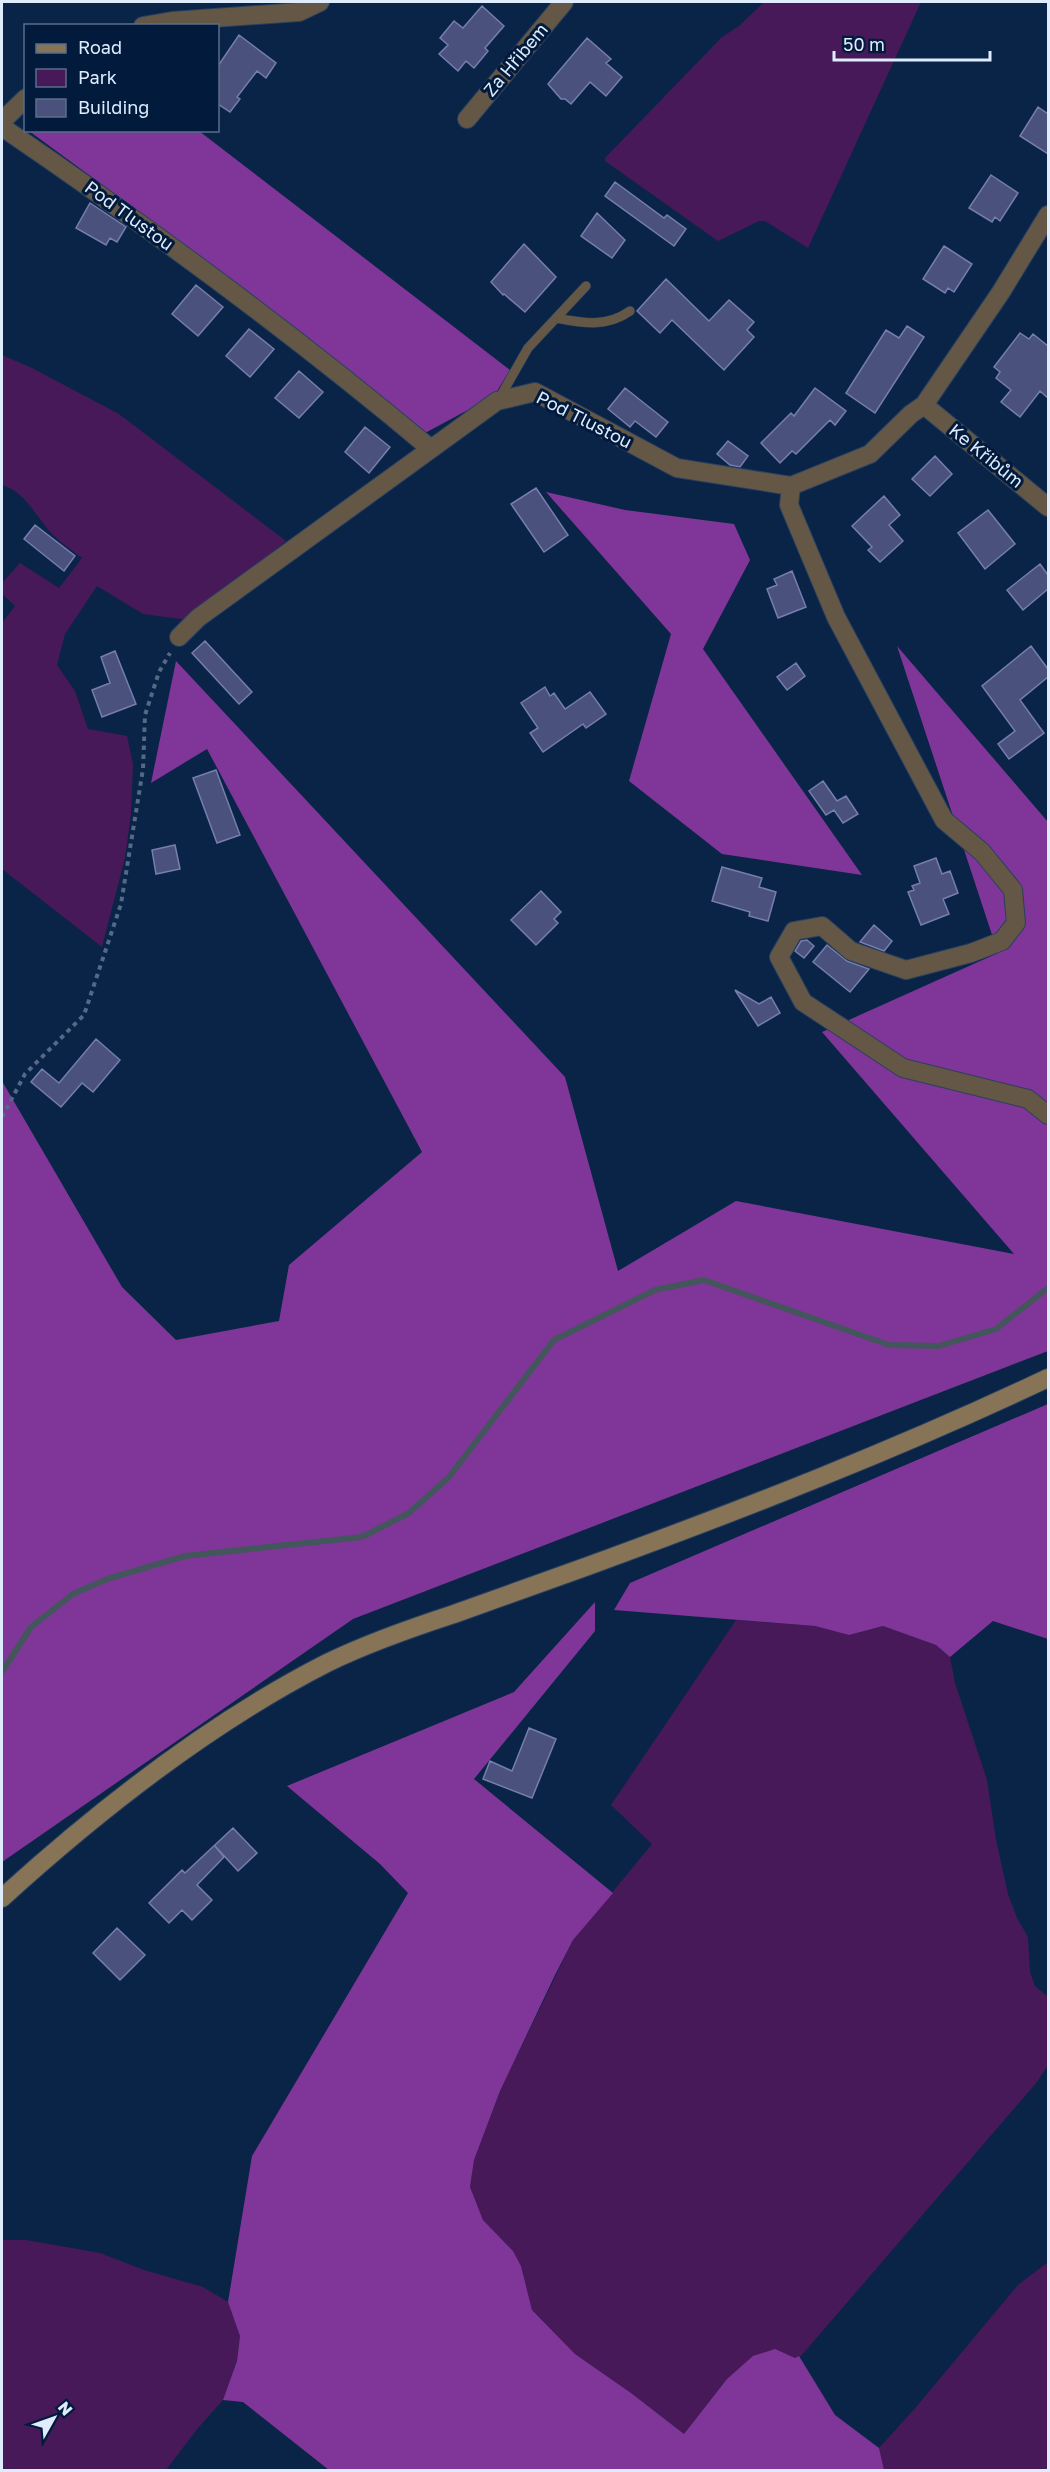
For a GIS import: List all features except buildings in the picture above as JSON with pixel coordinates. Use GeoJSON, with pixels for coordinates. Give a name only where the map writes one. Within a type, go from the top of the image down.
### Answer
{"type":"FeatureCollection","features":[{"type":"Feature","properties":{"kind":"main road"},"geometry":{"type":"LineString","coordinates":[[2,1898],[79,1832],[170,1761],[267,1697],[329,1662],[406,1630],[632,1550],[850,1466],[1048,1378]]}},
{"type":"Feature","properties":{"kind":"street"},"geometry":{"type":"LineString","coordinates":[[154,24],[299,12],[320,2]]}},
{"type":"Feature","properties":{"kind":"street","name":"Za Hřibem"},"geometry":{"type":"LineString","coordinates":[[467,119],[564,2]]}},
{"type":"Feature","properties":{"kind":"street"},"geometry":{"type":"LineString","coordinates":[[2,121],[24,100]]}},
{"type":"Feature","properties":{"kind":"street","name":"Pod Tlustou"},"geometry":{"type":"LineString","coordinates":[[2,127],[96,191],[248,302],[431,449],[497,401],[535,392],[677,468],[791,486]]}},
{"type":"Feature","properties":{"kind":"street"},"geometry":{"type":"LineString","coordinates":[[1048,215],[1002,292],[924,405],[911,414],[870,454],[791,486],[789,505],[836,617],[944,820],[982,852],[1013,890],[1016,923],[1002,941],[971,953],[906,970],[851,951],[822,927],[794,931],[779,957],[802,1002],[903,1068],[1028,1099],[1048,1114]]}},
{"type":"Feature","properties":{"kind":"street","name":"Ke Křibům"},"geometry":{"type":"LineString","coordinates":[[924,405],[1048,507]]}},
{"type":"Feature","properties":{"kind":"street"},"geometry":{"type":"LineString","coordinates":[[179,637],[198,618],[431,449]]}},
{"type":"Feature","properties":{"kind":"lane"},"geometry":{"type":"LineString","coordinates":[[497,401],[528,348],[586,286]]}},
{"type":"Feature","properties":{"kind":"lane"},"geometry":{"type":"LineString","coordinates":[[556,318],[592,325],[623,316],[630,311]]}},
{"type":"Feature","properties":{"kind":"path"},"geometry":{"type":"LineString","coordinates":[[2,1117],[25,1074],[84,1015],[121,904],[143,769],[145,715],[159,672],[179,637]]}},
{"type":"Feature","properties":{"kind":"green space"},"geometry":{"type":"Polygon","coordinates":[[[764,2],[921,2],[808,248],[765,221],[759,221],[718,241],[605,161],[605,158],[722,37],[739,26],[764,2]]]}},
{"type":"Feature","properties":{"kind":"green space"},"geometry":{"type":"Polygon","coordinates":[[[2,355],[32,368],[119,414],[286,541],[189,620],[143,614],[97,586],[65,634],[57,665],[75,691],[88,729],[127,736],[133,764],[131,814],[125,858],[102,947],[2,869],[2,623],[15,606],[2,594],[2,581],[20,563],[59,588],[82,558],[52,534],[18,493],[2,485],[2,355]]]}},
{"type":"Feature","properties":{"kind":"green space"},"geometry":{"type":"Polygon","coordinates":[[[736,1620],[815,1626],[849,1635],[883,1626],[936,1645],[950,1657],[955,1683],[987,1780],[996,1840],[1008,1894],[1017,1918],[1028,1937],[1030,1972],[1035,1986],[1048,1997],[1048,2065],[1037,2082],[801,2356],[727,2379],[684,2434],[575,2354],[532,2310],[521,2266],[513,2251],[483,2220],[470,2187],[474,2160],[500,2091],[573,1940],[652,1844],[611,1805],[736,1620]]]}},
{"type":"Feature","properties":{"kind":"green space"},"geometry":{"type":"Polygon","coordinates":[[[2,2240],[26,2240],[100,2253],[144,2270],[203,2287],[228,2302],[240,2336],[237,2361],[223,2400],[166,2470],[2,2470],[2,2240]]]}},
{"type":"Feature","properties":{"kind":"green space"},"geometry":{"type":"Polygon","coordinates":[[[1048,2262],[1048,2470],[884,2470],[879,2448],[1018,2285],[1048,2262]]]}},
{"type":"Feature","properties":{"kind":"shaded area"},"geometry":{"type":"Polygon","coordinates":[[[30,132],[200,132],[510,370],[494,396],[425,433],[254,296],[30,132]]]}},
{"type":"Feature","properties":{"kind":"shaded area"},"geometry":{"type":"Polygon","coordinates":[[[546,492],[625,510],[734,524],[750,560],[703,649],[862,875],[722,854],[629,781],[671,634],[546,492]]]}},
{"type":"Feature","properties":{"kind":"shaded area"},"geometry":{"type":"Polygon","coordinates":[[[897,646],[1048,822],[1048,1351],[353,1619],[2,1862],[2,1081],[122,1287],[176,1340],[279,1321],[289,1265],[422,1152],[207,749],[151,783],[176,661],[565,1077],[618,1271],[736,1201],[1014,1254],[822,1032],[998,953],[897,646]]]}},
{"type":"Feature","properties":{"kind":"shaded area"},"geometry":{"type":"Polygon","coordinates":[[[1048,1404],[1048,1639],[993,1621],[950,1657],[936,1645],[883,1626],[849,1635],[815,1626],[614,1610],[630,1583],[1048,1404]]]}},
{"type":"Feature","properties":{"kind":"shaded area"},"geometry":{"type":"Polygon","coordinates":[[[595,1602],[595,1631],[474,1779],[613,1893],[573,1940],[555,1975],[500,2091],[474,2160],[470,2187],[483,2220],[513,2251],[521,2266],[532,2310],[575,2354],[684,2434],[727,2379],[753,2356],[775,2349],[795,2358],[799,2356],[835,2415],[879,2448],[884,2470],[329,2470],[243,2402],[223,2400],[237,2361],[240,2336],[228,2302],[252,2156],[408,1893],[380,1864],[287,1786],[514,1692],[595,1602]]]}},
{"type":"Feature","properties":{"kind":"waterway"},"geometry":{"type":"LineString","coordinates":[[2,1672],[31,1627],[73,1594],[107,1579],[185,1556],[362,1537],[409,1513],[449,1477],[554,1340],[655,1290],[704,1280],[889,1345],[939,1346],[996,1329],[1048,1288]]}}]}
